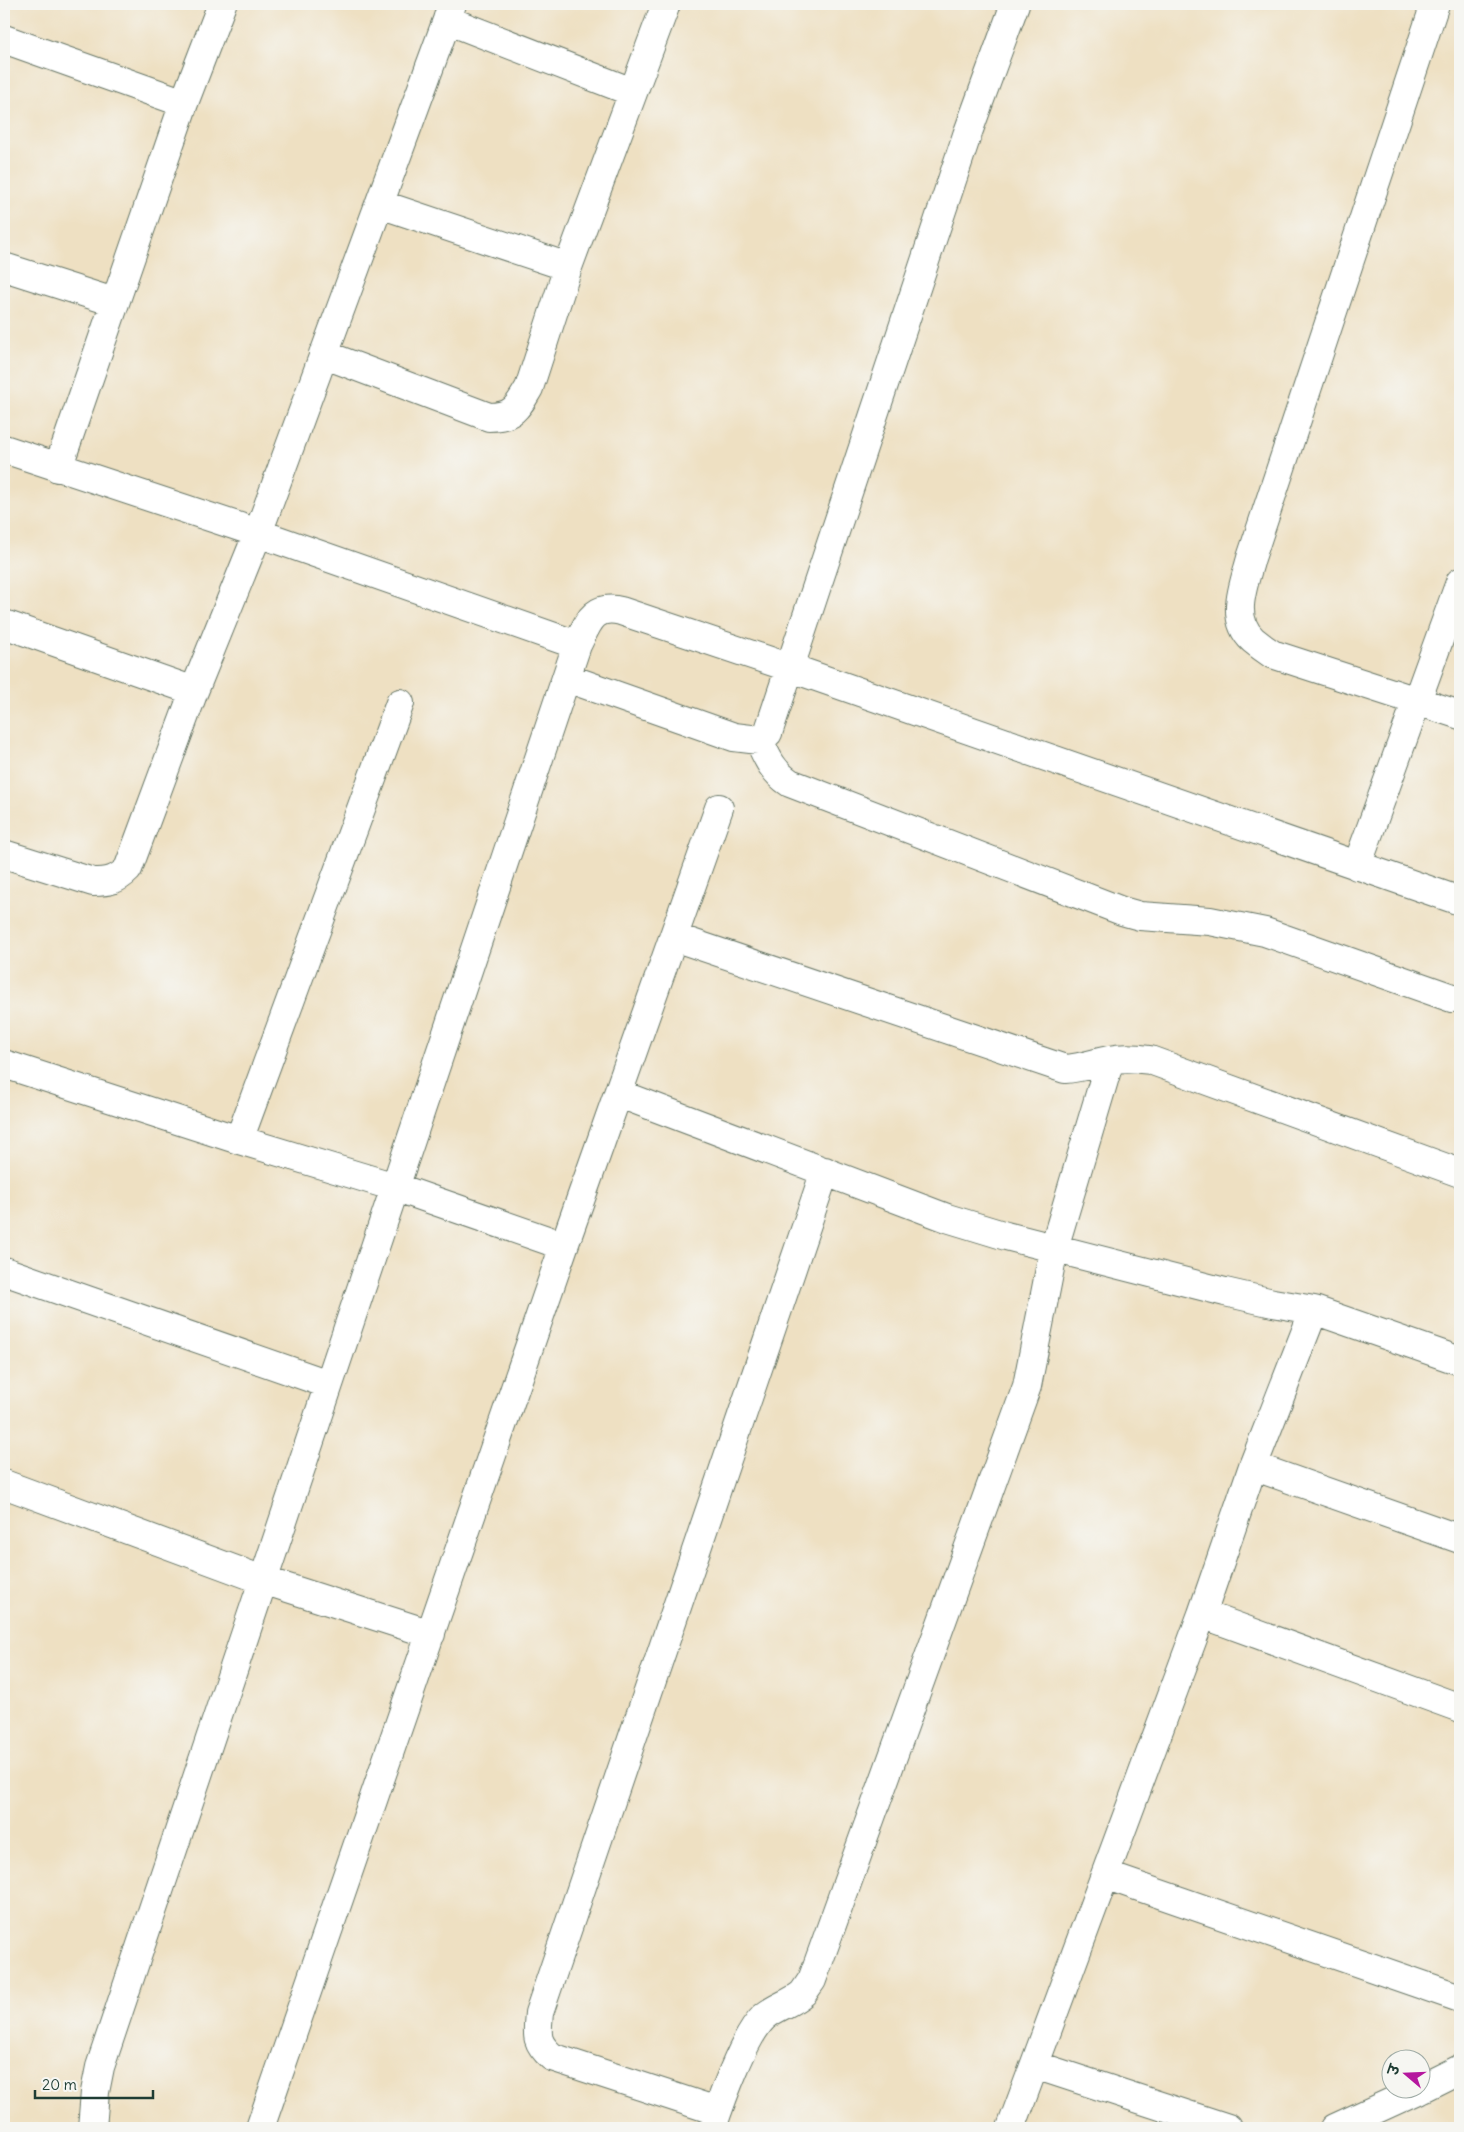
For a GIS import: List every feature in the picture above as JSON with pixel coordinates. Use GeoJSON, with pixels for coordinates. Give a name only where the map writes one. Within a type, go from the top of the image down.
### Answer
{"type":"FeatureCollection","features":[{"type":"Feature","properties":{"kind":"street"},"geometry":{"type":"LineString","coordinates":[[58,468],[184,103],[222,4]]}},
{"type":"Feature","properties":{"kind":"street"},"geometry":{"type":"LineString","coordinates":[[323,354],[489,417],[511,413],[519,404],[528,388],[568,267],[666,4]]}},
{"type":"Feature","properties":{"kind":"street"},"geometry":{"type":"LineString","coordinates":[[567,678],[734,737],[759,740],[768,733],[788,666],[967,135],[1015,4]]}},
{"type":"Feature","properties":{"kind":"street"},"geometry":{"type":"LineString","coordinates":[[1435,4],[1251,558],[1241,596],[1239,618],[1252,639],[1272,654],[1460,715]]}},
{"type":"Feature","properties":{"kind":"street"},"geometry":{"type":"LineString","coordinates":[[4,854],[93,882],[108,882],[119,878],[128,868],[194,691],[258,533],[449,12],[632,92]]}},
{"type":"Feature","properties":{"kind":"street"},"geometry":{"type":"LineString","coordinates":[[4,39],[184,103]]}},
{"type":"Feature","properties":{"kind":"street"},"geometry":{"type":"LineString","coordinates":[[380,204],[568,267]]}},
{"type":"Feature","properties":{"kind":"street"},"geometry":{"type":"LineString","coordinates":[[4,267],[114,302]]}},
{"type":"Feature","properties":{"kind":"street"},"geometry":{"type":"LineString","coordinates":[[4,449],[258,533],[577,645]]}},
{"type":"Feature","properties":{"kind":"street"},"geometry":{"type":"LineString","coordinates":[[1357,866],[1460,582]]}},
{"type":"Feature","properties":{"kind":"street"},"geometry":{"type":"LineString","coordinates":[[93,2128],[95,2092],[100,2067],[577,645],[592,616],[602,610],[613,609],[788,666],[1357,866],[1460,900]]}},
{"type":"Feature","properties":{"kind":"street"},"geometry":{"type":"LineString","coordinates":[[4,624],[194,691]]}},
{"type":"Feature","properties":{"kind":"street"},"geometry":{"type":"LineString","coordinates":[[239,1140],[400,703]]}},
{"type":"Feature","properties":{"kind":"street"},"geometry":{"type":"LineString","coordinates":[[759,740],[769,763],[778,775],[790,783],[1122,911],[1140,916],[1210,921],[1265,932],[1452,998]]}},
{"type":"Feature","properties":{"kind":"street"},"geometry":{"type":"LineString","coordinates":[[260,2128],[564,1246],[620,1094],[719,808]]}},
{"type":"Feature","properties":{"kind":"street"},"geometry":{"type":"LineString","coordinates":[[674,937],[1066,1069],[1110,1060],[1133,1058],[1150,1060],[1460,1172]]}},
{"type":"Feature","properties":{"kind":"street"},"geometry":{"type":"LineString","coordinates":[[824,1171],[543,2003],[538,2026],[537,2039],[543,2049],[552,2057],[715,2120],[750,2036],[762,2019],[773,2010],[802,1994],[812,1980],[1027,1386],[1054,1248],[1110,1060]]}},
{"type":"Feature","properties":{"kind":"street"},"geometry":{"type":"LineString","coordinates":[[4,1064],[239,1140],[395,1187],[564,1246]]}},
{"type":"Feature","properties":{"kind":"street"},"geometry":{"type":"LineString","coordinates":[[620,1094],[946,1218],[1006,1236],[1225,1292],[1314,1310],[1460,1361]]}},
{"type":"Feature","properties":{"kind":"street"},"geometry":{"type":"LineString","coordinates":[[4,1271],[328,1384]]}},
{"type":"Feature","properties":{"kind":"street"},"geometry":{"type":"LineString","coordinates":[[1011,2128],[1202,1614],[1253,1466],[1314,1310]]}},
{"type":"Feature","properties":{"kind":"street"},"geometry":{"type":"LineString","coordinates":[[1253,1466],[1460,1539]]}},
{"type":"Feature","properties":{"kind":"street"},"geometry":{"type":"LineString","coordinates":[[4,1484],[263,1580],[431,1634]]}},
{"type":"Feature","properties":{"kind":"street"},"geometry":{"type":"LineString","coordinates":[[1202,1614],[1460,1708]]}},
{"type":"Feature","properties":{"kind":"street"},"geometry":{"type":"LineString","coordinates":[[1105,1875],[1460,1998]]}},
{"type":"Feature","properties":{"kind":"street"},"geometry":{"type":"LineString","coordinates":[[1035,2065],[1228,2128]]}},
{"type":"Feature","properties":{"kind":"street"},"geometry":{"type":"LineString","coordinates":[[1432,2083],[1460,2070]]}},
{"type":"Feature","properties":{"kind":"street"},"geometry":{"type":"LineString","coordinates":[[1336,2128],[1396,2100]]}}]}
